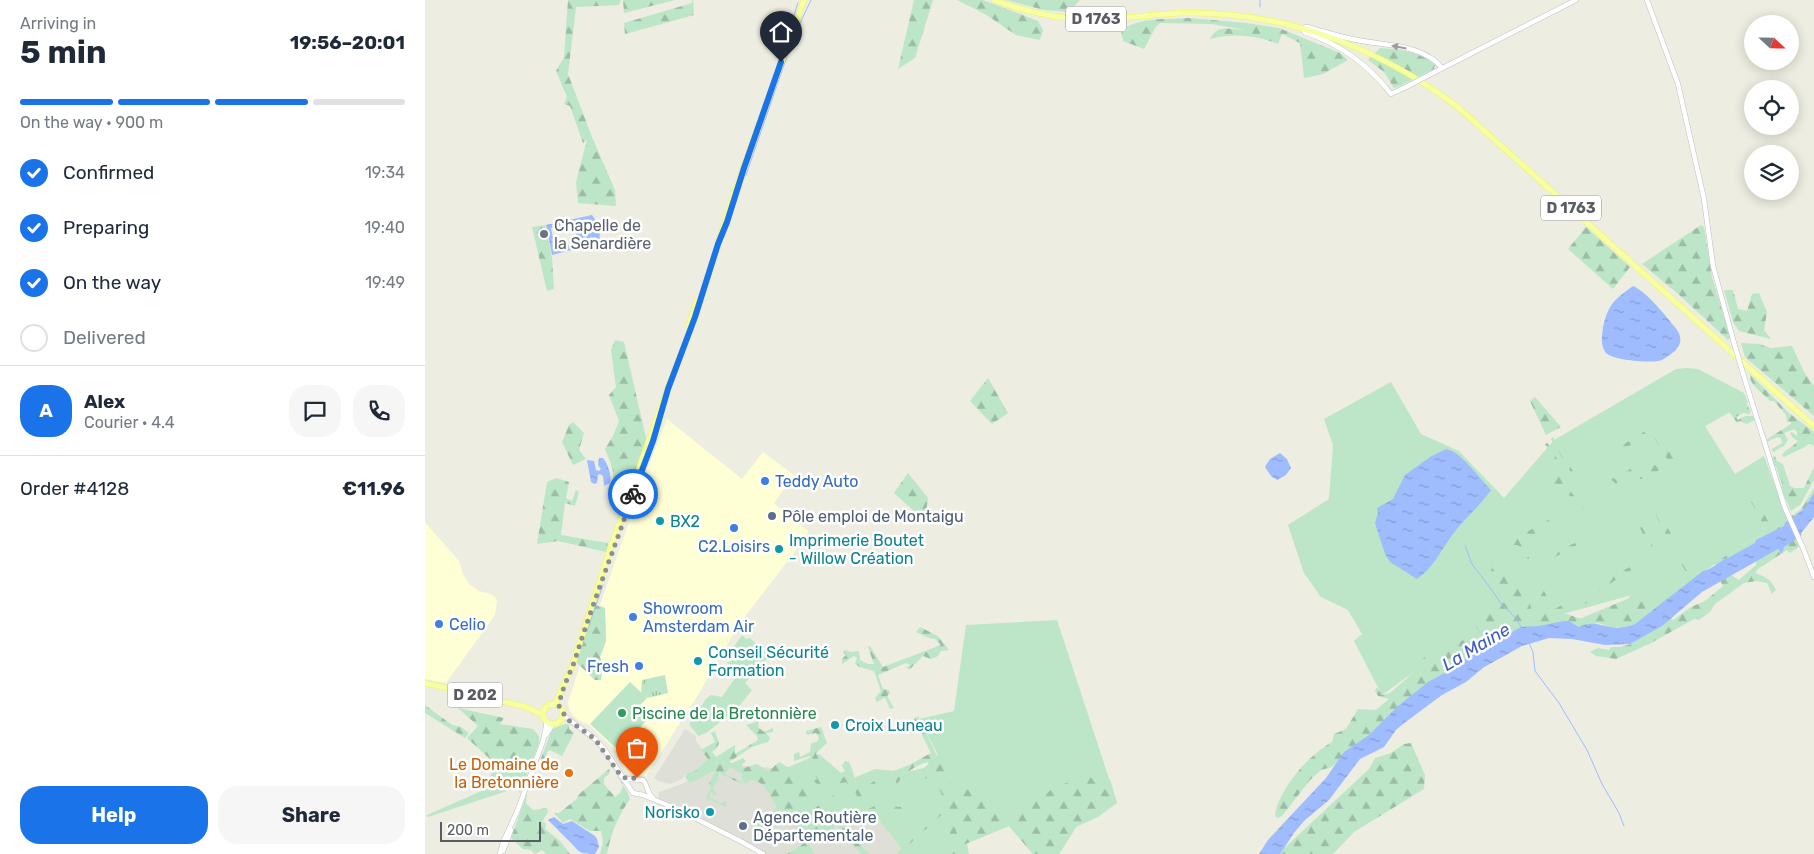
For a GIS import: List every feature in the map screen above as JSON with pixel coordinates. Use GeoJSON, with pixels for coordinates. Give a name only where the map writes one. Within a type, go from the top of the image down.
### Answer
{"type":"FeatureCollection","features":[{"type":"Feature","properties":{"kind":"main road"},"geometry":{"type":"LineString","coordinates":[[556,706],[545,708],[543,715],[546,721],[553,724],[562,718],[556,706],[573,664],[632,488],[695,317],[744,168],[804,0]]}},
{"type":"Feature","properties":{"kind":"main road","name":"D 1763"},"geometry":{"type":"LineString","coordinates":[[994,0],[1026,11],[1069,19],[1200,13],[1256,18],[1303,28],[1329,36],[1385,60],[1423,81],[1459,108],[1814,426]]}},
{"type":"Feature","properties":{"kind":"main road","name":"D 202"},"geometry":{"type":"LineString","coordinates":[[425,683],[526,707],[545,708]]}},
{"type":"Feature","properties":{"kind":"main road","name":"D 202"},"geometry":{"type":"LineString","coordinates":[[526,707],[543,715]]}},
{"type":"Feature","properties":{"kind":"street"},"geometry":{"type":"LineString","coordinates":[[1294,26],[1298,30],[1334,44],[1358,59],[1372,71],[1391,94],[1576,0]]}},
{"type":"Feature","properties":{"kind":"street"},"geometry":{"type":"LineString","coordinates":[[1647,0],[1678,84],[1704,199],[1713,266],[1734,342],[1789,518],[1814,577]]}},
{"type":"Feature","properties":{"kind":"street"},"geometry":{"type":"LineString","coordinates":[[1303,28],[1307,27],[1351,39],[1406,48],[1432,58],[1442,68]]}},
{"type":"Feature","properties":{"kind":"street"},"geometry":{"type":"LineString","coordinates":[[562,718],[595,739],[633,793],[656,800],[763,854]]}},
{"type":"Feature","properties":{"kind":"street"},"geometry":{"type":"LineString","coordinates":[[501,854],[503,842],[517,812],[543,741],[546,721]]}},
{"type":"Feature","properties":{"kind":"street"},"geometry":{"type":"LineString","coordinates":[[543,741],[553,724]]}},
{"type":"Feature","properties":{"kind":"street"},"geometry":{"type":"LineString","coordinates":[[621,776],[628,779],[639,778],[644,780],[649,795],[656,800]]}},
{"type":"Feature","properties":{"kind":"street"},"geometry":{"type":"LineString","coordinates":[[630,787],[631,782],[635,779]]}},
{"type":"Feature","properties":{"kind":"street"},"geometry":{"type":"LineString","coordinates":[[641,794],[646,789]]}},
{"type":"Feature","properties":{"kind":"shaded area"},"geometry":{"type":"Polygon","coordinates":[[[667,419],[742,479],[763,452],[794,475],[774,503],[808,531],[807,536],[740,623],[698,695],[646,776],[632,775],[624,769],[617,751],[589,725],[578,720],[572,714],[568,702],[580,666],[595,680],[606,641],[605,608],[600,605],[647,470],[667,419]]]}},
{"type":"Feature","properties":{"kind":"shaded area"},"geometry":{"type":"Polygon","coordinates":[[[425,522],[459,561],[463,574],[469,584],[479,591],[491,594],[497,601],[495,615],[446,683],[425,679],[425,522]]]}},
{"type":"Feature","properties":{"kind":"shaded area"},"geometry":{"type":"Polygon","coordinates":[[[685,729],[696,736],[696,741],[709,759],[695,771],[687,773],[682,779],[670,784],[659,781],[654,778],[685,729]]]}},
{"type":"Feature","properties":{"kind":"shaded area"},"geometry":{"type":"Polygon","coordinates":[[[715,763],[784,769],[836,815],[846,807],[872,812],[901,848],[896,854],[766,854],[750,844],[658,798],[659,792],[684,783],[715,763]]]}},
{"type":"Feature","properties":{"kind":"green space"},"geometry":{"type":"Polygon","coordinates":[[[568,0],[621,0],[619,5],[576,7],[568,74],[615,190],[616,206],[578,203],[576,182],[587,140],[583,143],[570,106],[564,104],[567,97],[556,71],[564,57],[568,0]]]}},
{"type":"Feature","properties":{"kind":"green space"},"geometry":{"type":"Polygon","coordinates":[[[623,0],[675,0],[624,13],[623,0]]]}},
{"type":"Feature","properties":{"kind":"green space"},"geometry":{"type":"Polygon","coordinates":[[[692,0],[694,15],[625,34],[624,23],[692,3],[692,0]]]}},
{"type":"Feature","properties":{"kind":"green space"},"geometry":{"type":"Polygon","coordinates":[[[914,0],[933,0],[915,58],[898,69],[914,0]]]}},
{"type":"Feature","properties":{"kind":"green space"},"geometry":{"type":"Polygon","coordinates":[[[957,0],[983,0],[1038,21],[1043,30],[1040,40],[1016,35],[985,14],[957,0]]]}},
{"type":"Feature","properties":{"kind":"green space"},"geometry":{"type":"Polygon","coordinates":[[[1006,0],[1080,0],[1069,12],[1044,10],[1006,0]]]}},
{"type":"Feature","properties":{"kind":"green space"},"geometry":{"type":"Polygon","coordinates":[[[1189,18],[1279,28],[1340,53],[1348,60],[1323,74],[1304,78],[1300,43],[1282,34],[1278,44],[1244,36],[1210,39],[1213,34],[1221,29],[1245,30],[1212,24],[1160,23],[1155,28],[1144,49],[1123,41],[1121,31],[1136,23],[1189,18]]]}},
{"type":"Feature","properties":{"kind":"green space"},"geometry":{"type":"Polygon","coordinates":[[[1380,48],[1416,54],[1435,65],[1434,69],[1394,88],[1384,72],[1368,60],[1380,48]]]}},
{"type":"Feature","properties":{"kind":"green space"},"geometry":{"type":"Polygon","coordinates":[[[545,225],[552,257],[554,289],[547,291],[532,227],[545,225]]]}},
{"type":"Feature","properties":{"kind":"green space"},"geometry":{"type":"Polygon","coordinates":[[[1701,225],[1704,227],[1712,277],[1729,333],[1730,338],[1728,340],[1642,264],[1701,225]]]}},
{"type":"Feature","properties":{"kind":"green space"},"geometry":{"type":"Polygon","coordinates":[[[1586,227],[1630,267],[1613,289],[1568,249],[1586,227]]]}},
{"type":"Feature","properties":{"kind":"green space"},"geometry":{"type":"Polygon","coordinates":[[[1724,290],[1733,290],[1738,309],[1747,311],[1752,294],[1759,293],[1767,312],[1764,330],[1771,339],[1739,331],[1733,322],[1724,290]]]}},
{"type":"Feature","properties":{"kind":"green space"},"geometry":{"type":"Polygon","coordinates":[[[615,340],[624,342],[647,442],[622,514],[608,494],[613,471],[605,449],[619,421],[609,395],[616,387],[611,350],[615,340]]]}},
{"type":"Feature","properties":{"kind":"green space"},"geometry":{"type":"Polygon","coordinates":[[[1741,343],[1759,344],[1771,348],[1792,346],[1804,372],[1814,386],[1814,416],[1745,357],[1741,343]]]}},
{"type":"Feature","properties":{"kind":"green space"},"geometry":{"type":"Polygon","coordinates":[[[1676,369],[1698,369],[1744,393],[1748,402],[1705,426],[1735,474],[1764,456],[1788,521],[1735,551],[1652,611],[1639,593],[1479,637],[1414,672],[1382,695],[1354,641],[1362,634],[1348,610],[1321,597],[1304,573],[1288,525],[1329,499],[1333,445],[1324,419],[1391,382],[1421,434],[1459,451],[1504,498],[1554,440],[1676,369]]]}},
{"type":"Feature","properties":{"kind":"green space"},"geometry":{"type":"Polygon","coordinates":[[[1750,374],[1789,413],[1814,432],[1814,446],[1809,444],[1784,457],[1782,455],[1798,441],[1790,433],[1792,432],[1797,436],[1797,432],[1794,429],[1784,433],[1788,440],[1784,446],[1773,452],[1772,449],[1782,443],[1781,438],[1777,437],[1767,442],[1766,440],[1791,424],[1791,422],[1787,422],[1786,415],[1774,401],[1770,401],[1754,385],[1750,374]]]}},
{"type":"Feature","properties":{"kind":"green space"},"geometry":{"type":"Polygon","coordinates":[[[988,378],[1008,413],[992,424],[970,401],[988,378]]]}},
{"type":"Feature","properties":{"kind":"green space"},"geometry":{"type":"Polygon","coordinates":[[[1535,397],[1561,427],[1546,435],[1530,401],[1535,397]]]}},
{"type":"Feature","properties":{"kind":"green space"},"geometry":{"type":"Polygon","coordinates":[[[1745,401],[1751,412],[1749,414],[1743,413],[1736,417],[1738,420],[1745,416],[1753,416],[1755,420],[1747,424],[1739,421],[1737,423],[1728,410],[1745,401]]]}},
{"type":"Feature","properties":{"kind":"green space"},"geometry":{"type":"Polygon","coordinates":[[[573,422],[584,433],[579,450],[586,459],[573,465],[562,442],[569,425],[573,422]]]}},
{"type":"Feature","properties":{"kind":"green space"},"geometry":{"type":"Polygon","coordinates":[[[1653,426],[1676,462],[1638,479],[1641,472],[1647,471],[1652,464],[1657,466],[1668,460],[1654,438],[1640,439],[1633,445],[1627,446],[1625,448],[1627,451],[1623,454],[1618,452],[1618,448],[1653,426]]]}},
{"type":"Feature","properties":{"kind":"green space"},"geometry":{"type":"Polygon","coordinates":[[[1553,437],[1584,490],[1588,491],[1612,477],[1615,479],[1618,475],[1629,470],[1632,464],[1635,463],[1638,471],[1619,478],[1622,479],[1616,484],[1612,480],[1608,483],[1611,486],[1607,489],[1603,486],[1590,492],[1582,491],[1551,439],[1553,437]]]}},
{"type":"Feature","properties":{"kind":"green space"},"geometry":{"type":"Polygon","coordinates":[[[1548,443],[1572,485],[1568,488],[1578,501],[1582,499],[1584,505],[1582,509],[1578,509],[1567,517],[1563,517],[1522,543],[1532,565],[1590,535],[1591,537],[1534,569],[1551,606],[1555,609],[1653,554],[1639,526],[1642,525],[1655,551],[1660,550],[1669,542],[1645,493],[1648,491],[1693,575],[1689,577],[1672,548],[1644,562],[1600,590],[1592,592],[1590,595],[1593,599],[1577,608],[1568,608],[1564,613],[1582,618],[1627,599],[1636,592],[1639,593],[1652,611],[1635,624],[1626,627],[1611,627],[1598,623],[1579,627],[1569,621],[1564,621],[1378,729],[1353,747],[1332,767],[1321,770],[1310,780],[1282,816],[1278,818],[1275,816],[1282,794],[1296,773],[1314,755],[1332,742],[1334,734],[1346,729],[1358,709],[1376,710],[1389,699],[1378,696],[1375,691],[1377,687],[1382,695],[1390,693],[1413,673],[1417,664],[1427,655],[1481,633],[1476,627],[1481,617],[1482,604],[1494,597],[1511,607],[1513,603],[1491,571],[1493,564],[1505,563],[1524,585],[1532,611],[1538,617],[1547,613],[1528,564],[1518,545],[1512,545],[1509,542],[1575,505],[1564,486],[1553,491],[1547,490],[1553,476],[1561,476],[1562,472],[1545,444],[1548,443]]]}},
{"type":"Feature","properties":{"kind":"green space"},"geometry":{"type":"Polygon","coordinates":[[[1775,456],[1777,461],[1783,464],[1790,486],[1794,488],[1804,488],[1814,467],[1814,480],[1800,505],[1791,511],[1781,489],[1782,484],[1776,467],[1770,458],[1775,456]]]}},
{"type":"Feature","properties":{"kind":"green space"},"geometry":{"type":"Polygon","coordinates":[[[908,473],[928,498],[925,521],[894,493],[908,473]]]}},
{"type":"Feature","properties":{"kind":"green space"},"geometry":{"type":"Polygon","coordinates":[[[1741,474],[1772,528],[1777,527],[1801,509],[1814,488],[1814,497],[1807,507],[1772,538],[1716,567],[1714,563],[1766,532],[1750,500],[1735,484],[1737,476],[1741,474]]]}},
{"type":"Feature","properties":{"kind":"green space"},"geometry":{"type":"Polygon","coordinates":[[[556,478],[569,482],[566,498],[572,501],[576,490],[579,492],[575,506],[565,503],[561,535],[608,543],[606,552],[558,541],[537,544],[547,482],[556,478]]]}},
{"type":"Feature","properties":{"kind":"green space"},"geometry":{"type":"Polygon","coordinates":[[[1790,537],[1798,541],[1799,547],[1790,553],[1787,550],[1755,573],[1765,577],[1772,583],[1776,590],[1772,594],[1767,583],[1756,581],[1744,583],[1715,604],[1710,612],[1699,620],[1694,619],[1651,643],[1616,659],[1596,656],[1590,652],[1598,648],[1609,650],[1611,647],[1631,644],[1608,644],[1609,641],[1668,617],[1673,620],[1691,607],[1705,601],[1723,586],[1719,579],[1729,574],[1739,580],[1756,565],[1756,560],[1790,537]]]}},
{"type":"Feature","properties":{"kind":"green space"},"geometry":{"type":"Polygon","coordinates":[[[595,605],[605,608],[606,641],[600,657],[603,663],[601,680],[595,680],[575,661],[595,605]]]}},
{"type":"Feature","properties":{"kind":"green space"},"geometry":{"type":"Polygon","coordinates":[[[1057,620],[1117,803],[1076,827],[1059,854],[1033,854],[1009,826],[967,843],[969,854],[896,854],[901,848],[872,812],[856,823],[845,808],[836,815],[834,829],[809,841],[797,829],[790,809],[784,769],[819,754],[849,780],[875,769],[906,772],[924,768],[938,755],[919,719],[954,711],[966,625],[1057,620]]]}},
{"type":"Feature","properties":{"kind":"green space"},"geometry":{"type":"Polygon","coordinates":[[[920,627],[938,636],[949,650],[941,651],[938,656],[931,659],[923,656],[910,669],[906,668],[910,665],[906,663],[878,675],[883,689],[889,690],[890,693],[887,696],[894,708],[890,709],[885,697],[877,702],[875,698],[881,691],[874,671],[859,667],[855,663],[857,658],[854,656],[842,664],[842,659],[846,655],[843,652],[845,650],[851,652],[859,651],[860,660],[868,664],[874,664],[868,647],[870,646],[883,667],[941,645],[935,639],[916,632],[920,627]]]}},
{"type":"Feature","properties":{"kind":"green space"},"geometry":{"type":"Polygon","coordinates":[[[742,635],[746,639],[750,638],[769,656],[745,683],[752,690],[736,710],[706,733],[698,736],[689,724],[706,699],[711,695],[722,697],[738,674],[727,663],[734,659],[729,654],[742,635]]]}},
{"type":"Feature","properties":{"kind":"green space"},"geometry":{"type":"Polygon","coordinates":[[[665,675],[668,693],[647,698],[641,693],[642,680],[665,675]]]}},
{"type":"Feature","properties":{"kind":"green space","name":"Piscine de la Bretonnière"},"geometry":{"type":"Polygon","coordinates":[[[630,682],[647,698],[638,707],[649,718],[618,750],[590,724],[630,682]]]}},
{"type":"Feature","properties":{"kind":"green space"},"geometry":{"type":"Polygon","coordinates":[[[425,705],[452,725],[461,727],[469,733],[465,738],[425,713],[425,705]]]}},
{"type":"Feature","properties":{"kind":"green space"},"geometry":{"type":"Polygon","coordinates":[[[458,708],[504,718],[500,724],[533,729],[539,736],[539,743],[520,793],[511,778],[467,738],[478,726],[458,708]]]}},
{"type":"Feature","properties":{"kind":"green space"},"geometry":{"type":"Polygon","coordinates":[[[918,716],[956,796],[975,785],[981,784],[986,803],[982,806],[986,805],[1000,816],[1029,807],[1056,786],[1090,776],[1096,784],[1110,779],[1117,803],[1098,817],[1076,827],[1059,854],[1033,854],[1009,826],[963,845],[958,815],[956,830],[961,854],[952,854],[954,847],[950,839],[949,803],[949,808],[904,849],[901,844],[912,832],[886,800],[890,796],[889,791],[884,785],[854,806],[859,814],[884,801],[887,806],[874,813],[871,811],[857,822],[847,806],[857,795],[853,789],[842,792],[838,798],[800,824],[805,835],[825,816],[832,814],[851,837],[870,854],[861,854],[832,821],[807,839],[814,854],[787,854],[802,845],[794,824],[784,812],[780,809],[768,826],[764,824],[758,829],[759,834],[756,835],[756,829],[752,827],[752,820],[756,815],[759,816],[754,826],[764,821],[777,807],[765,787],[756,781],[750,780],[747,784],[744,783],[741,777],[742,774],[730,767],[725,774],[742,782],[742,784],[719,773],[718,781],[713,787],[716,795],[713,795],[711,792],[709,797],[721,803],[726,801],[726,807],[706,798],[711,787],[709,784],[716,770],[690,783],[685,777],[687,773],[695,771],[708,759],[701,750],[715,742],[711,733],[715,731],[719,743],[712,752],[716,757],[735,745],[735,754],[758,740],[757,736],[746,725],[759,721],[758,727],[764,732],[773,728],[773,732],[766,733],[770,738],[768,742],[752,747],[729,762],[732,763],[743,758],[746,761],[741,765],[744,768],[757,764],[767,771],[779,762],[791,769],[806,774],[807,797],[824,789],[823,785],[819,786],[814,781],[817,779],[814,772],[811,772],[810,756],[794,761],[794,754],[799,752],[800,757],[810,752],[811,743],[817,742],[819,738],[816,733],[807,735],[806,731],[821,727],[827,743],[816,753],[825,775],[830,777],[845,771],[842,766],[845,761],[849,762],[861,790],[883,775],[909,765],[931,753],[920,731],[911,734],[904,721],[906,719],[912,728],[918,725],[914,719],[918,716]],[[928,762],[911,770],[897,784],[893,777],[890,778],[900,791],[905,788],[904,779],[908,776],[911,780],[930,768],[933,774],[908,789],[902,797],[892,801],[897,807],[901,807],[915,830],[919,829],[934,812],[949,801],[948,797],[942,795],[928,762]],[[846,782],[837,784],[792,810],[797,818],[802,817],[848,785],[846,782]]]}},
{"type":"Feature","properties":{"kind":"green space"},"geometry":{"type":"Polygon","coordinates":[[[569,724],[569,729],[574,733],[562,756],[550,750],[547,752],[546,759],[542,762],[540,761],[552,729],[569,724]]]}},
{"type":"Feature","properties":{"kind":"green space"},"geometry":{"type":"Polygon","coordinates":[[[1411,743],[1425,775],[1424,789],[1354,832],[1333,854],[1278,854],[1369,769],[1375,758],[1391,753],[1404,744],[1411,743]]]}},
{"type":"Feature","properties":{"kind":"green space"},"geometry":{"type":"Polygon","coordinates":[[[495,763],[511,778],[516,788],[428,817],[427,815],[486,789],[495,763]]]}},
{"type":"Feature","properties":{"kind":"green space"},"geometry":{"type":"Polygon","coordinates":[[[610,763],[628,793],[630,799],[615,825],[607,854],[600,854],[603,842],[601,831],[590,831],[570,819],[563,823],[554,813],[559,813],[578,798],[577,796],[609,769],[610,773],[604,778],[604,784],[615,797],[620,793],[623,786],[610,763]]]}},
{"type":"Feature","properties":{"kind":"green space"},"geometry":{"type":"Polygon","coordinates":[[[527,794],[526,803],[533,810],[547,808],[548,812],[542,822],[546,823],[545,829],[560,841],[570,854],[546,854],[542,850],[535,854],[531,850],[523,849],[511,838],[527,794]]]}},
{"type":"Feature","properties":{"kind":"water"},"geometry":{"type":"Polygon","coordinates":[[[592,215],[599,228],[599,243],[552,255],[546,225],[592,215]],[[574,223],[551,228],[555,248],[578,243],[574,223]]]}},
{"type":"Feature","properties":{"kind":"water"},"geometry":{"type":"Polygon","coordinates":[[[1633,286],[1644,293],[1655,304],[1680,335],[1679,346],[1676,350],[1660,360],[1653,362],[1623,359],[1606,353],[1603,347],[1603,327],[1610,307],[1633,286]]]}},
{"type":"Feature","properties":{"kind":"water"},"geometry":{"type":"Polygon","coordinates":[[[1446,449],[1464,460],[1491,490],[1453,534],[1433,564],[1417,579],[1390,562],[1385,554],[1375,523],[1378,513],[1377,508],[1393,499],[1405,475],[1430,457],[1446,449]]]}},
{"type":"Feature","properties":{"kind":"water"},"geometry":{"type":"Polygon","coordinates":[[[1280,453],[1287,459],[1291,468],[1286,475],[1277,480],[1271,476],[1265,467],[1270,459],[1280,453]]]}},
{"type":"Feature","properties":{"kind":"water"},"geometry":{"type":"Polygon","coordinates":[[[599,458],[603,458],[610,474],[610,483],[604,486],[603,476],[600,474],[598,475],[597,483],[591,482],[587,460],[594,461],[596,470],[599,471],[601,469],[598,465],[599,458]]]}},
{"type":"Feature","properties":{"kind":"water"},"geometry":{"type":"Polygon","coordinates":[[[1814,493],[1814,517],[1801,536],[1784,547],[1782,554],[1778,549],[1702,592],[1662,626],[1630,644],[1605,645],[1572,639],[1549,638],[1522,646],[1484,667],[1466,682],[1442,695],[1403,724],[1396,730],[1384,747],[1360,759],[1329,800],[1304,821],[1280,854],[1259,854],[1268,840],[1326,778],[1344,752],[1369,735],[1398,706],[1428,682],[1521,627],[1564,621],[1569,621],[1579,627],[1591,624],[1620,628],[1635,624],[1703,571],[1710,569],[1755,543],[1756,540],[1784,526],[1785,523],[1804,509],[1814,493]]]}},
{"type":"Feature","properties":{"kind":"water"},"geometry":{"type":"Polygon","coordinates":[[[554,817],[563,824],[572,821],[595,836],[599,847],[595,854],[584,853],[577,849],[548,820],[554,817]]]}},
{"type":"Feature","properties":{"kind":"waterway"},"geometry":{"type":"LineString","coordinates":[[746,175],[794,36],[811,0]]}},
{"type":"Feature","properties":{"kind":"waterway"},"geometry":{"type":"LineString","coordinates":[[1260,0],[1260,7]]}},
{"type":"Feature","properties":{"kind":"waterway"},"geometry":{"type":"LineString","coordinates":[[776,71],[798,3]]}},
{"type":"Feature","properties":{"kind":"waterway","name":"La Maine"},"geometry":{"type":"LineString","coordinates":[[1465,546],[1472,565],[1521,628]]}},
{"type":"Feature","properties":{"kind":"waterway"},"geometry":{"type":"LineString","coordinates":[[587,631],[603,585]]}},
{"type":"Feature","properties":{"kind":"waterway"},"geometry":{"type":"LineString","coordinates":[[582,628],[585,620]]}},
{"type":"Feature","properties":{"kind":"waterway"},"geometry":{"type":"LineString","coordinates":[[1529,643],[1533,652],[1535,671],[1559,703],[1587,750],[1624,826]]}},
{"type":"Feature","properties":{"kind":"way so far"},"geometry":{"type":"LineString","coordinates":[[633,494],[563,688],[559,706],[567,719],[581,727],[605,750],[621,776],[628,779],[637,778]]}},
{"type":"Feature","properties":{"kind":"place","name":"Chapelle de la Senardière"},"geometry":{"type":"Point","coordinates":[544,234]}},
{"type":"Feature","properties":{"kind":"place","name":"Teddy Auto"},"geometry":{"type":"Point","coordinates":[765,481]}},
{"type":"Feature","properties":{"kind":"place","name":"Pôle emploi de Montaigu"},"geometry":{"type":"Point","coordinates":[772,516]}},
{"type":"Feature","properties":{"kind":"place","name":"BX2"},"geometry":{"type":"Point","coordinates":[660,521]}},
{"type":"Feature","properties":{"kind":"place","name":"C2.Loisirs"},"geometry":{"type":"Point","coordinates":[734,528]}},
{"type":"Feature","properties":{"kind":"place","name":"Imprimerie Boutet - Willow Création"},"geometry":{"type":"Point","coordinates":[779,549]}},
{"type":"Feature","properties":{"kind":"place","name":"Showroom Amsterdam Air"},"geometry":{"type":"Point","coordinates":[633,617]}},
{"type":"Feature","properties":{"kind":"place","name":"Celio"},"geometry":{"type":"Point","coordinates":[439,624]}},
{"type":"Feature","properties":{"kind":"place","name":"Conseil Sécurité Formation"},"geometry":{"type":"Point","coordinates":[698,661]}},
{"type":"Feature","properties":{"kind":"place","name":"Fresh"},"geometry":{"type":"Point","coordinates":[639,666]}},
{"type":"Feature","properties":{"kind":"place","name":"Piscine de la Bretonnière"},"geometry":{"type":"Point","coordinates":[622,713]}},
{"type":"Feature","properties":{"kind":"place","name":"Croix Luneau"},"geometry":{"type":"Point","coordinates":[835,725]}},
{"type":"Feature","properties":{"kind":"place","name":"Le Domaine de la Bretonnière"},"geometry":{"type":"Point","coordinates":[569,773]}},
{"type":"Feature","properties":{"kind":"place","name":"Norisko"},"geometry":{"type":"Point","coordinates":[710,812]}},
{"type":"Feature","properties":{"kind":"place","name":"Agence Routière Départementale"},"geometry":{"type":"Point","coordinates":[743,826]}},
{"type":"Feature","properties":{"kind":"route"},"geometry":{"type":"LineString","coordinates":[[633,494],[653,441],[668,389],[695,317],[718,244],[741,183],[744,168],[781,62]]}}]}
